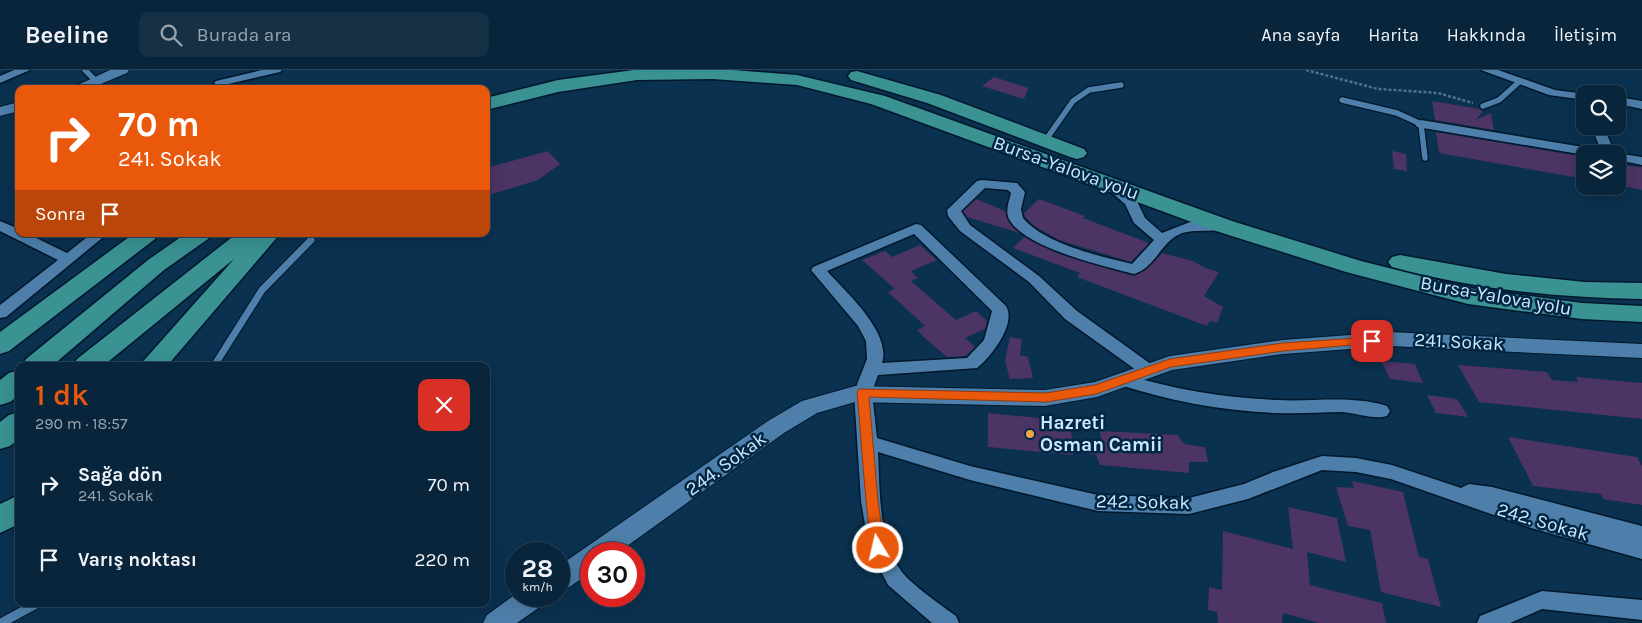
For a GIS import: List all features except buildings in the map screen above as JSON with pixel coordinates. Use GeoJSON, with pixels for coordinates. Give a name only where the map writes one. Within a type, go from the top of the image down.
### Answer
{"type":"FeatureCollection","features":[{"type":"Feature","properties":{"kind":"highway"},"geometry":{"type":"LineString","coordinates":[[490,86],[526,76],[562,70]]}},
{"type":"Feature","properties":{"kind":"highway","name":"Bursa-Yalova yolu"},"geometry":{"type":"LineString","coordinates":[[828,70],[892,85],[977,114],[1180,195],[1277,228],[1393,261],[1506,282],[1585,290],[1642,291]]}},
{"type":"Feature","properties":{"kind":"highway","name":"Bursa-Yalova yolu"},"geometry":{"type":"LineString","coordinates":[[490,103],[550,88],[599,79],[672,74],[752,75],[797,80],[841,89],[878,100],[1224,226],[1354,267],[1468,296],[1582,311],[1642,314]]}},
{"type":"Feature","properties":{"kind":"highway"},"geometry":{"type":"LineString","coordinates":[[959,129],[977,114]]}},
{"type":"Feature","properties":{"kind":"highway"},"geometry":{"type":"LineString","coordinates":[[0,345],[143,237]]}},
{"type":"Feature","properties":{"kind":"highway"},"geometry":{"type":"LineString","coordinates":[[40,362],[156,265],[196,237]]}},
{"type":"Feature","properties":{"kind":"highway"},"geometry":{"type":"LineString","coordinates":[[91,362],[246,237]]}},
{"type":"Feature","properties":{"kind":"highway"},"geometry":{"type":"LineString","coordinates":[[156,362],[266,237]]}},
{"type":"Feature","properties":{"kind":"highway"},"geometry":{"type":"LineString","coordinates":[[0,395],[15,383]]}},
{"type":"Feature","properties":{"kind":"highway"},"geometry":{"type":"LineString","coordinates":[[0,438],[15,426]]}},
{"type":"Feature","properties":{"kind":"highway"},"geometry":{"type":"LineString","coordinates":[[0,520],[15,511]]}},
{"type":"Feature","properties":{"kind":"street"},"geometry":{"type":"LineString","coordinates":[[0,80],[24,70]]}},
{"type":"Feature","properties":{"kind":"street"},"geometry":{"type":"LineString","coordinates":[[86,85],[122,70]]}},
{"type":"Feature","properties":{"kind":"street"},"geometry":{"type":"LineString","coordinates":[[219,85],[227,70]]}},
{"type":"Feature","properties":{"kind":"street"},"geometry":{"type":"LineString","coordinates":[[222,85],[276,70]]}},
{"type":"Feature","properties":{"kind":"street"},"geometry":{"type":"LineString","coordinates":[[1487,70],[1553,93],[1576,96]]}},
{"type":"Feature","properties":{"kind":"street"},"geometry":{"type":"LineString","coordinates":[[1626,102],[1642,105]]}},
{"type":"Feature","properties":{"kind":"street"},"geometry":{"type":"LineString","coordinates":[[0,112],[15,107]]}},
{"type":"Feature","properties":{"kind":"street"},"geometry":{"type":"LineString","coordinates":[[1421,124],[1576,149]]}},
{"type":"Feature","properties":{"kind":"street"},"geometry":{"type":"LineString","coordinates":[[1626,157],[1642,160]]}},
{"type":"Feature","properties":{"kind":"street"},"geometry":{"type":"LineString","coordinates":[[1149,371],[1063,308],[1034,279],[965,228],[954,212],[982,184],[1007,185],[1018,192],[1014,212],[1016,219],[1031,233],[1058,246],[1107,263],[1134,269],[1142,264],[1162,240],[1172,232],[1182,228],[1224,226]]}},
{"type":"Feature","properties":{"kind":"street"},"geometry":{"type":"LineString","coordinates":[[1109,184],[1131,202],[1139,220],[1162,240]]}},
{"type":"Feature","properties":{"kind":"street"},"geometry":{"type":"LineString","coordinates":[[0,225],[15,233]]}},
{"type":"Feature","properties":{"kind":"street"},"geometry":{"type":"LineString","coordinates":[[872,369],[971,364],[983,356],[991,344],[1000,321],[1000,310],[916,228],[818,270],[870,332],[876,352],[863,392],[871,501],[878,548],[895,579],[948,623]]}},
{"type":"Feature","properties":{"kind":"street"},"geometry":{"type":"LineString","coordinates":[[24,237],[67,259]]}},
{"type":"Feature","properties":{"kind":"street"},"geometry":{"type":"LineString","coordinates":[[0,312],[96,237]]}},
{"type":"Feature","properties":{"kind":"street","name":"241. Sokak"},"geometry":{"type":"LineString","coordinates":[[863,392],[1046,398],[1096,389],[1170,363],[1283,347],[1390,339],[1642,351]]}},
{"type":"Feature","properties":{"kind":"street"},"geometry":{"type":"LineString","coordinates":[[1122,380],[1158,391],[1232,404],[1280,407],[1344,406],[1381,411]]}},
{"type":"Feature","properties":{"kind":"street","name":"244. Sokak"},"geometry":{"type":"LineString","coordinates":[[614,542],[776,427],[810,407],[863,392]]}},
{"type":"Feature","properties":{"kind":"street","name":"242. Sokak"},"geometry":{"type":"LineString","coordinates":[[868,442],[970,473],[1098,503],[1189,506],[1248,491],[1280,477],[1322,463],[1356,465],[1392,472],[1446,489],[1531,520],[1642,550]]}},
{"type":"Feature","properties":{"kind":"street","name":"242. Sokak"},"geometry":{"type":"LineString","coordinates":[[1446,489],[1492,495],[1642,534]]}},
{"type":"Feature","properties":{"kind":"street"},"geometry":{"type":"LineString","coordinates":[[1488,623],[1542,600],[1642,610]]}},
{"type":"Feature","properties":{"kind":"street"},"geometry":{"type":"LineString","coordinates":[[496,623],[519,607]]}},
{"type":"Feature","properties":{"kind":"lane"},"geometry":{"type":"LineString","coordinates":[[85,70],[96,81]]}},
{"type":"Feature","properties":{"kind":"lane"},"geometry":{"type":"LineString","coordinates":[[1483,106],[1499,100],[1518,82]]}},
{"type":"Feature","properties":{"kind":"lane"},"geometry":{"type":"LineString","coordinates":[[1045,141],[1073,101],[1089,90],[1121,85]]}},
{"type":"Feature","properties":{"kind":"lane"},"geometry":{"type":"LineString","coordinates":[[1342,100],[1397,114],[1421,124],[1425,158]]}},
{"type":"Feature","properties":{"kind":"lane"},"geometry":{"type":"LineString","coordinates":[[217,362],[262,290],[311,240]]}},
{"type":"Feature","properties":{"kind":"lane"},"geometry":{"type":"LineString","coordinates":[[1,623],[30,607]]}},
{"type":"Feature","properties":{"kind":"path"},"geometry":{"type":"LineString","coordinates":[[1306,70],[1378,89],[1413,93],[1438,93],[1483,106]]}},
{"type":"Feature","properties":{"kind":"place","name":"Hazreti Osman Camii"},"geometry":{"type":"Point","coordinates":[1030,434]}},
{"type":"Feature","properties":{"kind":"route"},"geometry":{"type":"LineString","coordinates":[[878,548],[871,501],[863,392],[1046,398],[1096,389],[1170,363],[1283,347],[1372,341]]}}]}
